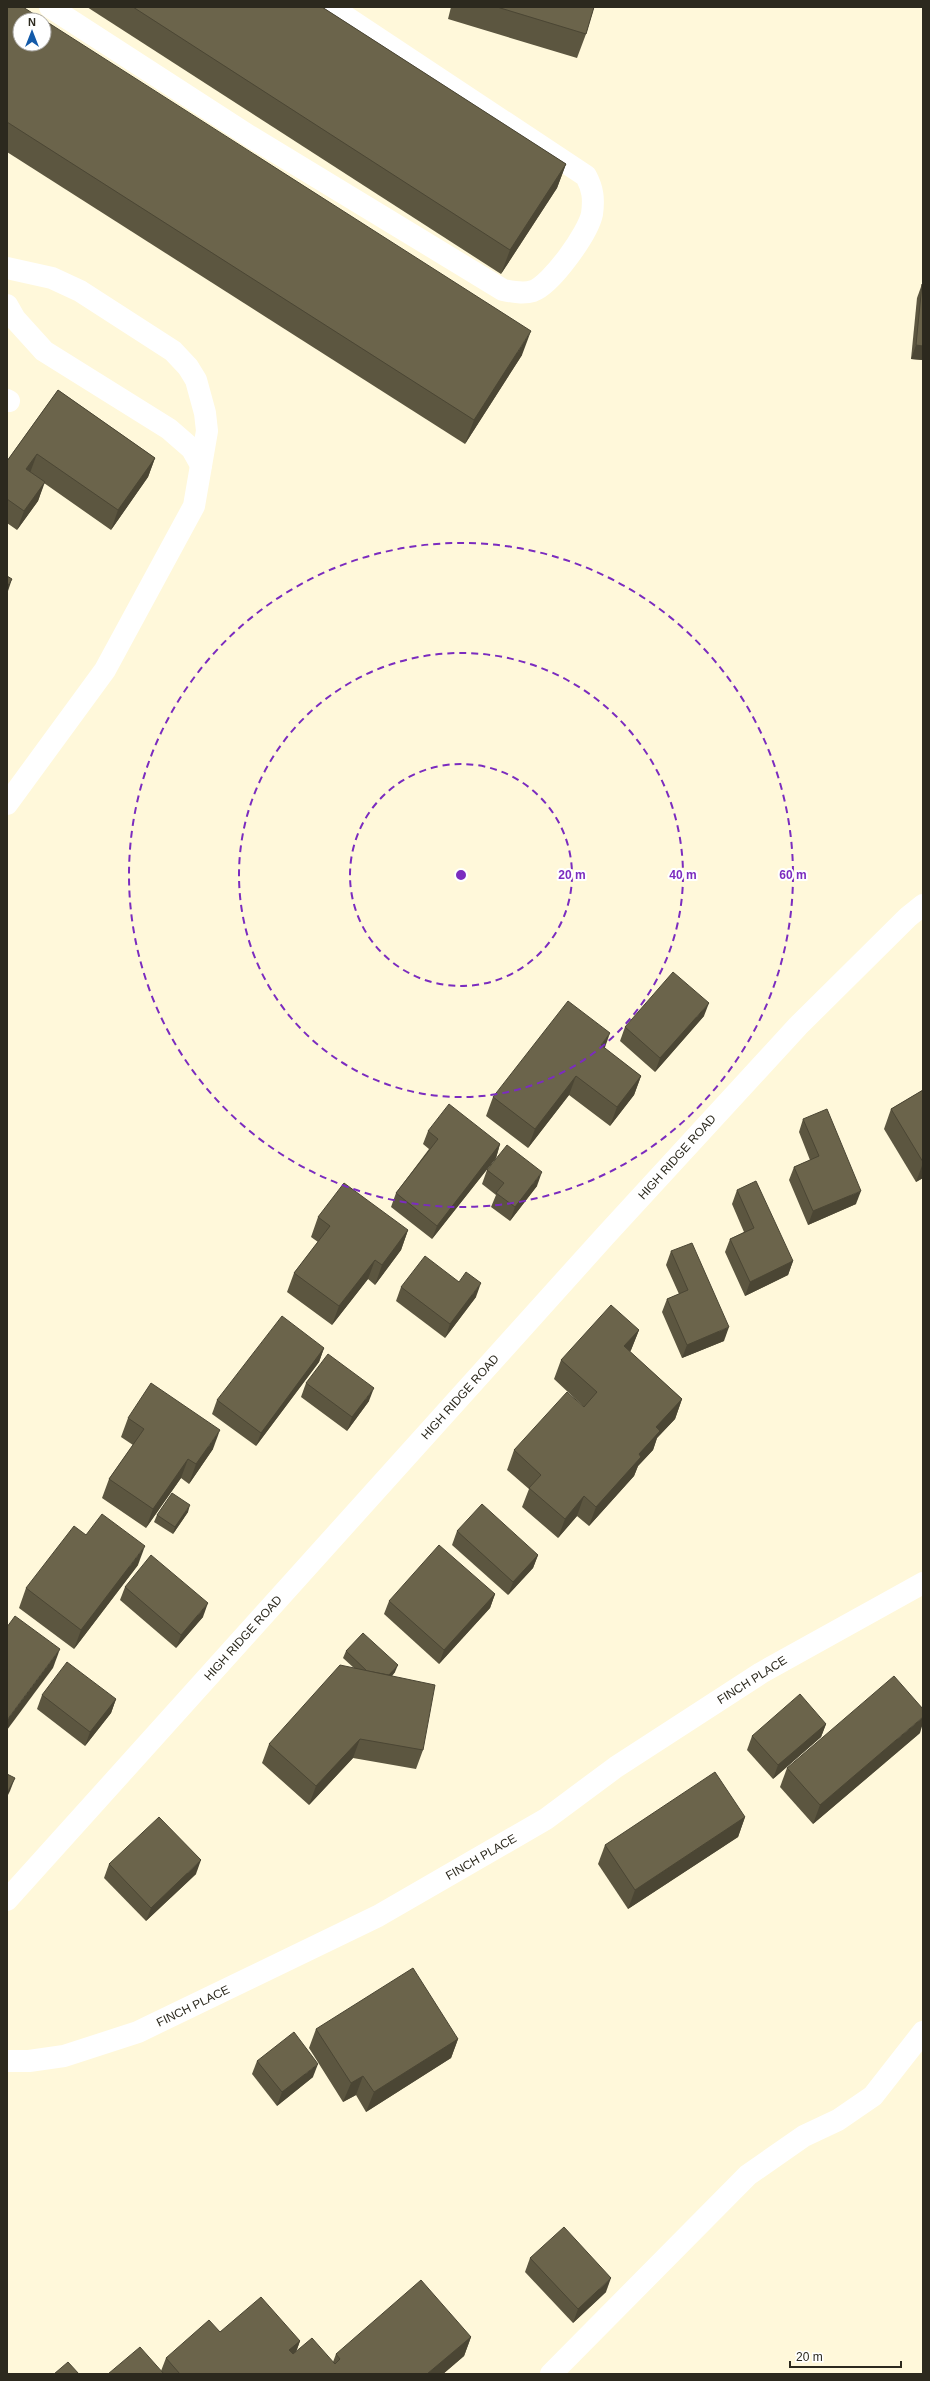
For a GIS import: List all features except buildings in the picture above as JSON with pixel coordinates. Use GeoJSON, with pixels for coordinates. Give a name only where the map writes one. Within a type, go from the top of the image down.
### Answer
{"type":"FeatureCollection","features":[{"type":"Feature","properties":{"kind":"street"},"geometry":{"type":"LineString","coordinates":[[50,7],[251,137],[503,290],[516,293],[533,291],[550,281],[566,261],[591,216],[593,188],[586,176],[331,7]]}},
{"type":"Feature","properties":{"kind":"street"},"geometry":{"type":"LineString","coordinates":[[7,268],[52,278],[80,292],[173,351],[188,367],[196,380],[202,400],[208,431],[200,465],[194,506],[105,670],[7,804]]}},
{"type":"Feature","properties":{"kind":"street"},"geometry":{"type":"LineString","coordinates":[[7,305],[15,319],[44,351],[170,429],[192,449],[200,465]]}},
{"type":"Feature","properties":{"kind":"street","name":"HIGH RIDGE ROAD"},"geometry":{"type":"LineString","coordinates":[[7,1900],[579,1266],[793,1032],[908,917],[923,905]]}},
{"type":"Feature","properties":{"kind":"street","name":"FINCH PLACE"},"geometry":{"type":"LineString","coordinates":[[7,2061],[29,2061],[64,2056],[138,2032],[378,1916],[546,1819],[616,1767],[760,1673],[923,1583]]}},
{"type":"Feature","properties":{"kind":"street"},"geometry":{"type":"LineString","coordinates":[[551,2374],[748,2175],[804,2136],[838,2120],[873,2096],[923,2032]]}}]}
